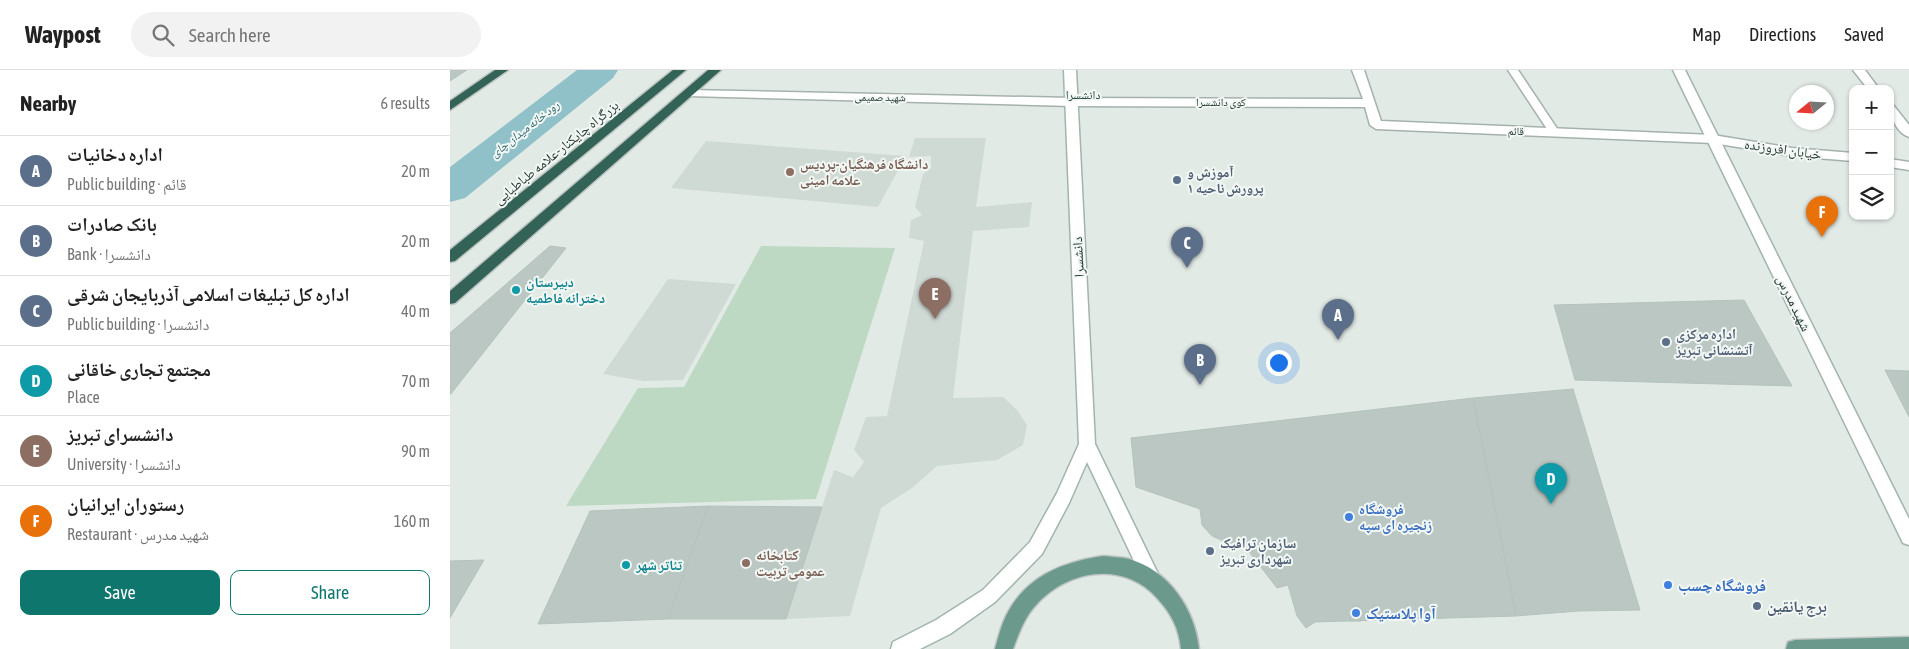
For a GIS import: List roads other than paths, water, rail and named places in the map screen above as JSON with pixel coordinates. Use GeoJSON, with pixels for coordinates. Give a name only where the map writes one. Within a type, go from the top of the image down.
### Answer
{"type":"FeatureCollection","features":[{"type":"Feature","properties":{"kind":"highway"},"geometry":{"type":"LineString","coordinates":[[450,106],[502,70]]}},
{"type":"Feature","properties":{"kind":"highway","name":"بزرگراه چایکنار-علامه طباطبایی"},"geometry":{"type":"LineString","coordinates":[[450,256],[680,70]]}},
{"type":"Feature","properties":{"kind":"highway"},"geometry":{"type":"LineString","coordinates":[[450,299],[715,70]]}},
{"type":"Feature","properties":{"kind":"main road"},"geometry":{"type":"LineString","coordinates":[[1004,649],[1012,622],[1025,601],[1043,584],[1064,572],[1086,566],[1109,564],[1132,569],[1152,580],[1169,595],[1182,615],[1189,638],[1190,649]]}},
{"type":"Feature","properties":{"kind":"main road"},"geometry":{"type":"LineString","coordinates":[[1796,649],[1909,646]]}},
{"type":"Feature","properties":{"kind":"street","name":"دانشسرا"},"geometry":{"type":"LineString","coordinates":[[1070,70],[1087,444]]}},
{"type":"Feature","properties":{"kind":"street","name":"قائم"},"geometry":{"type":"LineString","coordinates":[[1358,70],[1376,125],[1714,139]]}},
{"type":"Feature","properties":{"kind":"street","name":"شهید مدرس"},"geometry":{"type":"LineString","coordinates":[[1679,70],[1909,537]]}},
{"type":"Feature","properties":{"kind":"street"},"geometry":{"type":"LineString","coordinates":[[1859,70],[1871,85]]}},
{"type":"Feature","properties":{"kind":"street","name":"شهید صمیمی"},"geometry":{"type":"LineString","coordinates":[[688,93],[1071,102]]}},
{"type":"Feature","properties":{"kind":"street","name":"کوی دانشسرا"},"geometry":{"type":"LineString","coordinates":[[1071,102],[1370,102]]}},
{"type":"Feature","properties":{"kind":"street"},"geometry":{"type":"LineString","coordinates":[[1894,114],[1909,133]]}},
{"type":"Feature","properties":{"kind":"street","name":"خیابان افروزنده"},"geometry":{"type":"LineString","coordinates":[[1714,139],[1792,152],[1849,157]]}},
{"type":"Feature","properties":{"kind":"street"},"geometry":{"type":"LineString","coordinates":[[1894,164],[1909,166]]}},
{"type":"Feature","properties":{"kind":"street"},"geometry":{"type":"LineString","coordinates":[[1087,444],[1152,580]]}},
{"type":"Feature","properties":{"kind":"street"},"geometry":{"type":"LineString","coordinates":[[900,649],[943,627],[989,596],[1036,548],[1063,498],[1087,444]]}},
{"type":"Feature","properties":{"kind":"lane"},"geometry":{"type":"LineString","coordinates":[[1513,70],[1555,133]]}},
{"type":"Feature","properties":{"kind":"waterway","name":"رود خانه میدان چای"},"geometry":{"type":"LineString","coordinates":[[450,188],[600,70]]}},
{"type":"Feature","properties":{"kind":"place","name":"دانشگاه فرهنگیان-پردیس علامه امینی"},"geometry":{"type":"Point","coordinates":[790,172]}},
{"type":"Feature","properties":{"kind":"place","name":"آموزش و پرورش ناحیه ۱"},"geometry":{"type":"Point","coordinates":[1177,180]}},
{"type":"Feature","properties":{"kind":"place","name":"رستوران ایرانیان"},"geometry":{"type":"Point","coordinates":[1822,237]}},
{"type":"Feature","properties":{"kind":"place","name":"اداره کل تبلیغات اسلامی آذربایجان شرقی"},"geometry":{"type":"Point","coordinates":[1187,268]}},
{"type":"Feature","properties":{"kind":"place","name":"دبیرستان دخترانه فاطمیه"},"geometry":{"type":"Point","coordinates":[516,290]}},
{"type":"Feature","properties":{"kind":"place","name":"دانشسرای تبریز"},"geometry":{"type":"Point","coordinates":[935,319]}},
{"type":"Feature","properties":{"kind":"place","name":"اداره دخانیات"},"geometry":{"type":"Point","coordinates":[1338,340]}},
{"type":"Feature","properties":{"kind":"place","name":"اداره مرکزی آتشنشانی تبریز"},"geometry":{"type":"Point","coordinates":[1666,342]}},
{"type":"Feature","properties":{"kind":"place","name":"بانک صادرات"},"geometry":{"type":"Point","coordinates":[1200,385]}},
{"type":"Feature","properties":{"kind":"place","name":"مجتمع تجاری خاقانی"},"geometry":{"type":"Point","coordinates":[1551,504]}},
{"type":"Feature","properties":{"kind":"place","name":"فروشگاه زنجیره ای سپه"},"geometry":{"type":"Point","coordinates":[1349,517]}},
{"type":"Feature","properties":{"kind":"place","name":"سازمان ترافیک شهرداری تبریز"},"geometry":{"type":"Point","coordinates":[1210,551]}},
{"type":"Feature","properties":{"kind":"place","name":"کتابخانه عمومی تربیت"},"geometry":{"type":"Point","coordinates":[746,563]}},
{"type":"Feature","properties":{"kind":"place","name":"تئاتر شهر"},"geometry":{"type":"Point","coordinates":[626,565]}},
{"type":"Feature","properties":{"kind":"place","name":"فروشگاه چسب"},"geometry":{"type":"Point","coordinates":[1668,585]}},
{"type":"Feature","properties":{"kind":"place","name":"برج یانقین"},"geometry":{"type":"Point","coordinates":[1757,606]}},
{"type":"Feature","properties":{"kind":"place","name":"آوا پلاستیک"},"geometry":{"type":"Point","coordinates":[1356,613]}},
{"type":"Feature","properties":{"kind":"district","name":"دانشسرا"},"geometry":{"type":"Point","coordinates":[1083,95]}}]}
